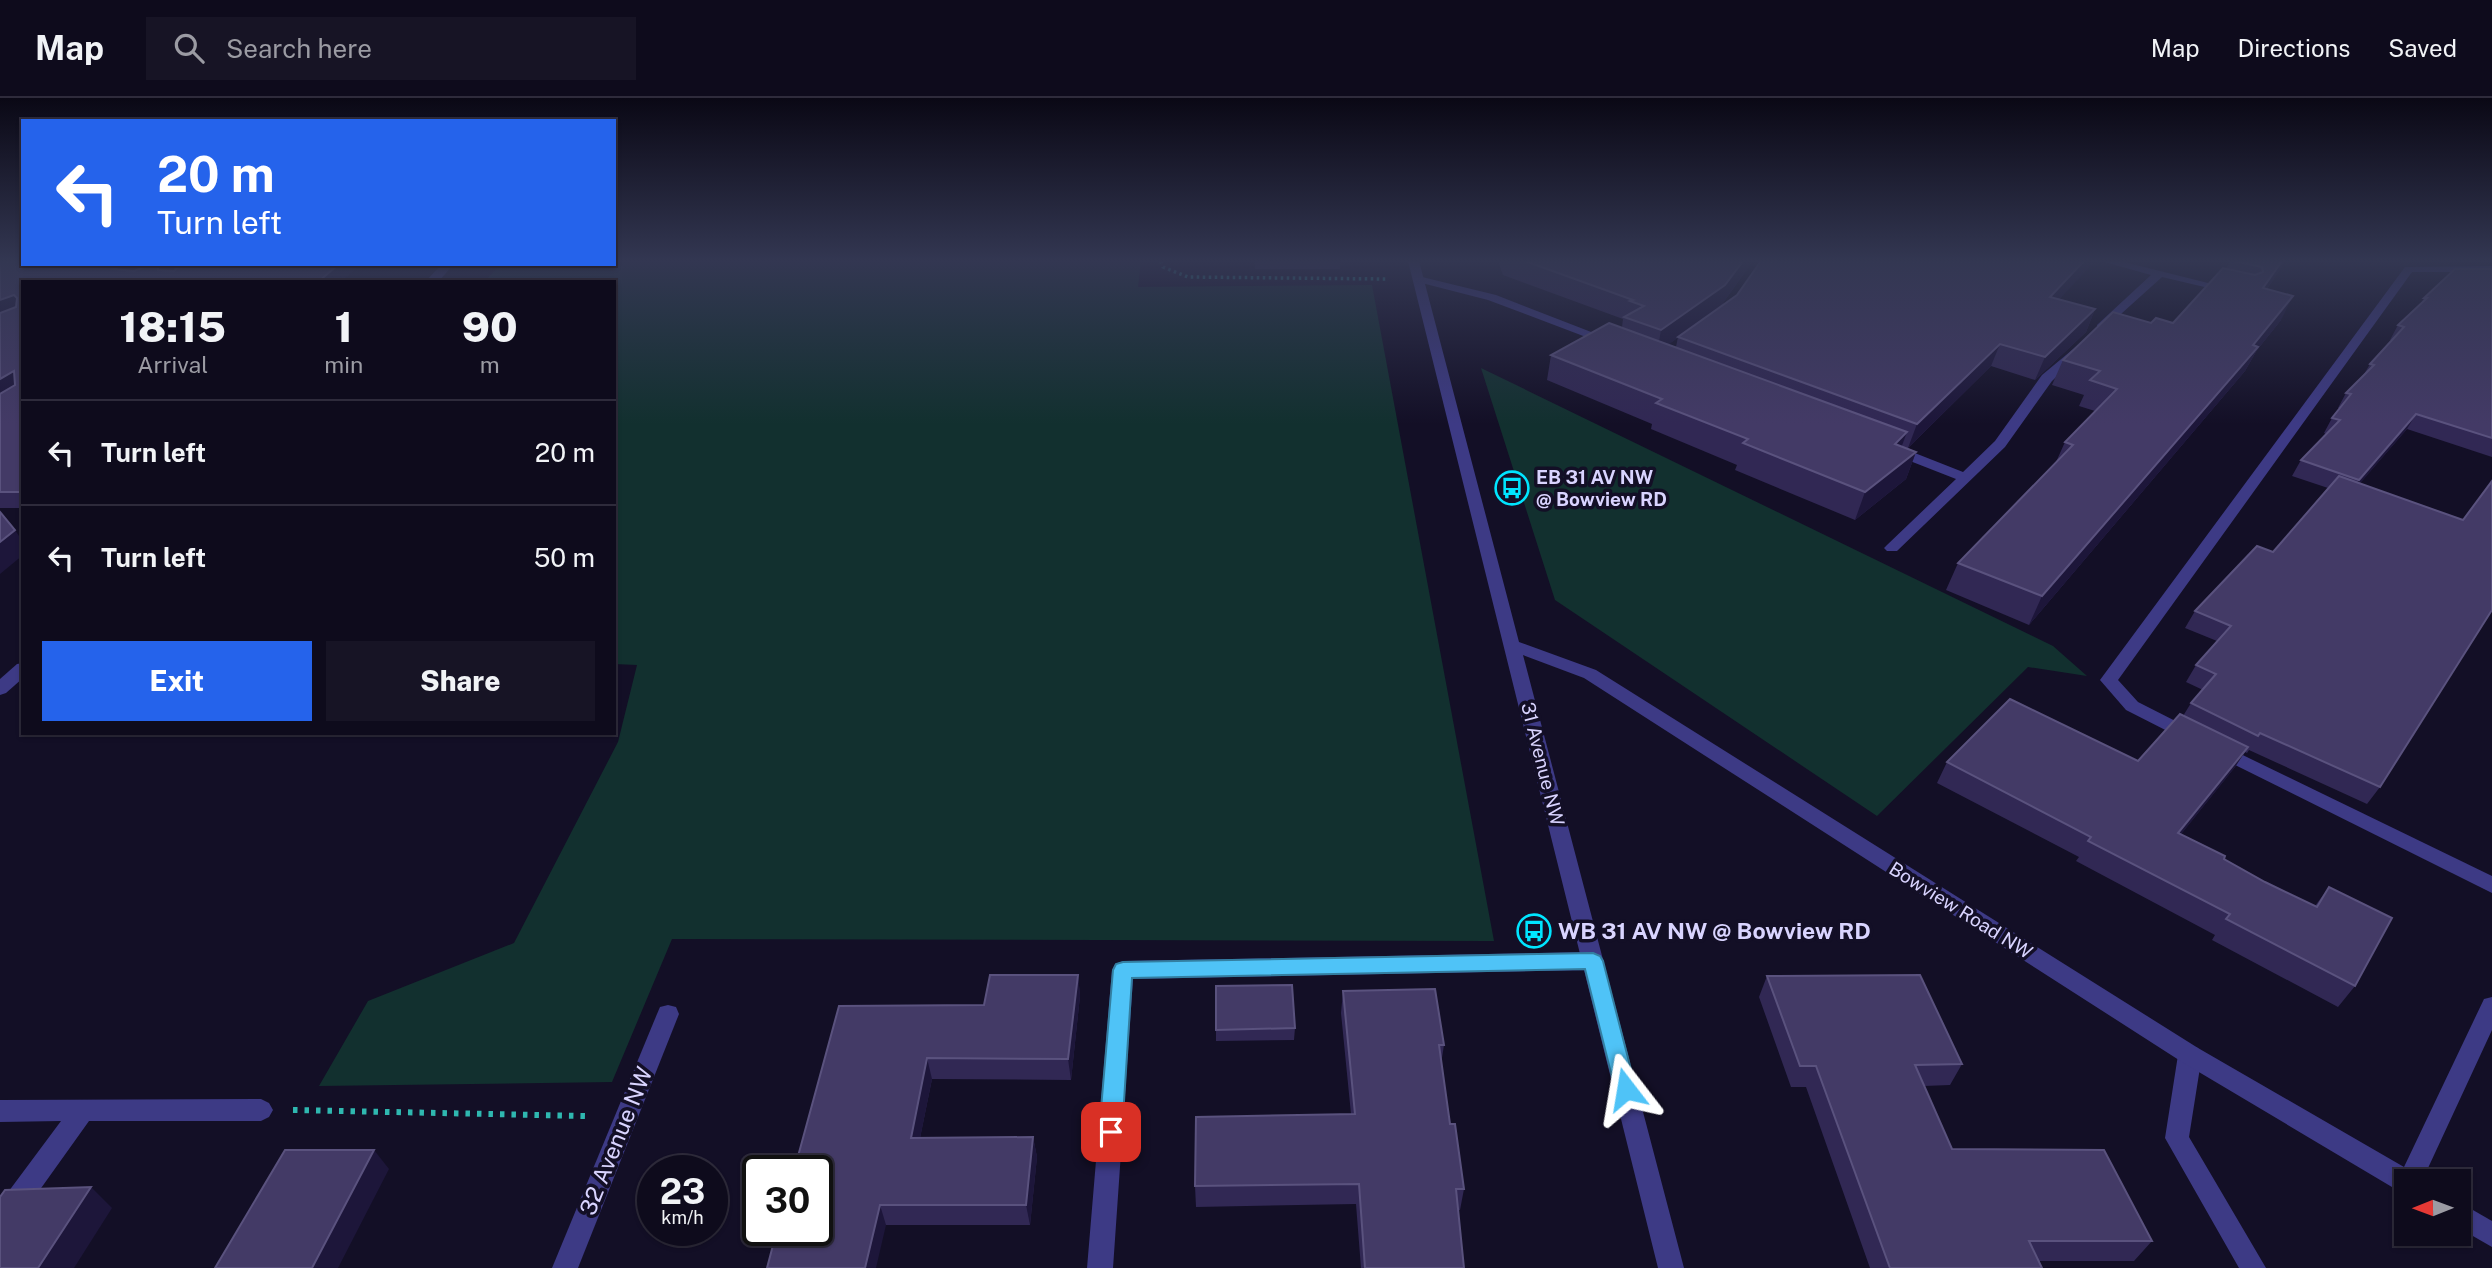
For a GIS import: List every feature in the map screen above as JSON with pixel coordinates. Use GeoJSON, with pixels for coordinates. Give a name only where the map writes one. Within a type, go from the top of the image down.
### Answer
{"type":"FeatureCollection","features":[{"type":"Feature","properties":{"kind":"street","name":"31 Avenue NW"},"geometry":{"type":"LineString","coordinates":[[1427,316],[1671,1268]]}},
{"type":"Feature","properties":{"kind":"street"},"geometry":{"type":"LineString","coordinates":[[1540,316],[1623,346]]}},
{"type":"Feature","properties":{"kind":"street"},"geometry":{"type":"LineString","coordinates":[[1892,548],[2000,444],[2046,377],[2113,316]]}},
{"type":"Feature","properties":{"kind":"street"},"geometry":{"type":"LineString","coordinates":[[2375,316],[2109,680],[2132,706],[2492,886]]}},
{"type":"Feature","properties":{"kind":"street"},"geometry":{"type":"LineString","coordinates":[[1878,444],[1967,478]]}},
{"type":"Feature","properties":{"kind":"street","name":"Bowview Road NW"},"geometry":{"type":"LineString","coordinates":[[1513,646],[1590,674],[2190,1055],[2394,1174]]}},
{"type":"Feature","properties":{"kind":"street"},"geometry":{"type":"LineString","coordinates":[[0,690],[21,670]]}},
{"type":"Feature","properties":{"kind":"street"},"geometry":{"type":"LineString","coordinates":[[1100,1268],[1123,970],[1593,961]]}},
{"type":"Feature","properties":{"kind":"street"},"geometry":{"type":"LineString","coordinates":[[2414,1169],[2492,1006]]}},
{"type":"Feature","properties":{"kind":"street","name":"32 Avenue NW"},"geometry":{"type":"LineString","coordinates":[[565,1268],[668,1014]]}},
{"type":"Feature","properties":{"kind":"street"},"geometry":{"type":"LineString","coordinates":[[2190,1055],[2177,1138],[2253,1268]]}},
{"type":"Feature","properties":{"kind":"street"},"geometry":{"type":"LineString","coordinates":[[0,1111],[261,1110]]}},
{"type":"Feature","properties":{"kind":"street"},"geometry":{"type":"LineString","coordinates":[[0,1224],[83,1111]]}},
{"type":"Feature","properties":{"kind":"street"},"geometry":{"type":"LineString","coordinates":[[2471,1222],[2492,1235]]}},
{"type":"Feature","properties":{"kind":"path"},"geometry":{"type":"LineString","coordinates":[[261,1110],[625,1117]]}},
{"type":"Feature","properties":{"kind":"green space"},"geometry":{"type":"Polygon","coordinates":[[[616,316],[1378,316],[1494,941],[672,939],[612,1082],[319,1086],[368,1001],[514,943],[618,742],[637,665],[616,664],[616,316]]]}},
{"type":"Feature","properties":{"kind":"green space"},"geometry":{"type":"Polygon","coordinates":[[[1481,368],[2053,646],[2087,676],[2028,667],[1877,816],[1555,600],[1481,368]]]}},
{"type":"Feature","properties":{"kind":"building"},"geometry":{"type":"Polygon","coordinates":[[[0,316],[21,316],[21,492],[0,492],[0,394],[15,385],[14,371],[0,379],[0,316]]]}},
{"type":"Feature","properties":{"kind":"building"},"geometry":{"type":"Polygon","coordinates":[[[1627,316],[1681,316],[1661,330],[1624,317],[1627,316]]]}},
{"type":"Feature","properties":{"kind":"building"},"geometry":{"type":"Polygon","coordinates":[[[1708,316],[2088,316],[2045,357],[2000,344],[1917,424],[1678,337],[1708,316]]]}},
{"type":"Feature","properties":{"kind":"building"},"geometry":{"type":"Polygon","coordinates":[[[2109,316],[2125,316],[2151,323],[2156,318],[2173,323],[2180,316],[2277,316],[2253,345],[2258,347],[2042,596],[1958,563],[2073,445],[2065,442],[2117,389],[2090,380],[2100,371],[2063,360],[2109,316]]]}},
{"type":"Feature","properties":{"kind":"building"},"geometry":{"type":"Polygon","coordinates":[[[2408,316],[2492,316],[2492,438],[2416,414],[2359,480],[2301,460],[2340,420],[2332,418],[2351,394],[2346,393],[2374,365],[2370,364],[2404,327],[2398,325],[2408,316]]]}},
{"type":"Feature","properties":{"kind":"building"},"geometry":{"type":"Polygon","coordinates":[[[1609,323],[1907,432],[1895,444],[1916,452],[1865,492],[1743,443],[1748,439],[1656,403],[1662,399],[1551,355],[1609,323]]]}},
{"type":"Feature","properties":{"kind":"building"},"geometry":{"type":"Polygon","coordinates":[[[2339,476],[2463,520],[2492,481],[2492,610],[2380,787],[2260,733],[2258,736],[2191,703],[2216,674],[2196,665],[2231,626],[2195,611],[2257,546],[2273,552],[2339,476]]]}},
{"type":"Feature","properties":{"kind":"building"},"geometry":{"type":"Polygon","coordinates":[[[0,512],[15,530],[0,542],[0,512]]]}},
{"type":"Feature","properties":{"kind":"building"},"geometry":{"type":"Polygon","coordinates":[[[2010,699],[2138,761],[2180,714],[2248,747],[2178,833],[2225,856],[2224,859],[2265,882],[2317,907],[2329,887],[2392,918],[2355,986],[2226,919],[2230,914],[2088,841],[2091,837],[1947,762],[2010,699]]]}},
{"type":"Feature","properties":{"kind":"building"},"geometry":{"type":"Polygon","coordinates":[[[990,975],[1078,975],[1068,1059],[927,1058],[911,1138],[1033,1137],[1026,1205],[880,1205],[865,1268],[767,1268],[773,1246],[833,1246],[833,1155],[798,1155],[839,1006],[984,1005],[990,975]]]}},
{"type":"Feature","properties":{"kind":"building"},"geometry":{"type":"Polygon","coordinates":[[[1920,975],[1962,1064],[1915,1065],[1952,1149],[2104,1150],[2152,1241],[2029,1241],[2042,1268],[1890,1268],[1816,1066],[1800,1066],[1767,976],[1920,975]]]}},
{"type":"Feature","properties":{"kind":"building"},"geometry":{"type":"Polygon","coordinates":[[[1292,985],[1295,1028],[1216,1030],[1216,986],[1292,985]]]}},
{"type":"Feature","properties":{"kind":"building"},"geometry":{"type":"Polygon","coordinates":[[[1435,989],[1444,1045],[1439,1045],[1450,1124],[1455,1124],[1464,1189],[1456,1189],[1464,1268],[1365,1268],[1359,1184],[1195,1186],[1196,1117],[1355,1114],[1343,991],[1435,989]]]}},
{"type":"Feature","properties":{"kind":"building"},"geometry":{"type":"Polygon","coordinates":[[[285,1150],[374,1150],[312,1268],[215,1268],[285,1150]]]}},
{"type":"Feature","properties":{"kind":"building"},"geometry":{"type":"Polygon","coordinates":[[[91,1187],[38,1268],[0,1268],[0,1197],[5,1190],[91,1187]]]}},
{"type":"Feature","properties":{"kind":"place","name":"EB 31 AV NW @ Bowview RD"},"geometry":{"type":"Point","coordinates":[1512,488]}},
{"type":"Feature","properties":{"kind":"place","name":"WB 31 AV NW @ Bowview RD"},"geometry":{"type":"Point","coordinates":[1534,931]}},
{"type":"Feature","properties":{"kind":"route"},"geometry":{"type":"LineString","coordinates":[[1111,1132],[1123,970],[1593,961],[1626,1089]]}}]}
